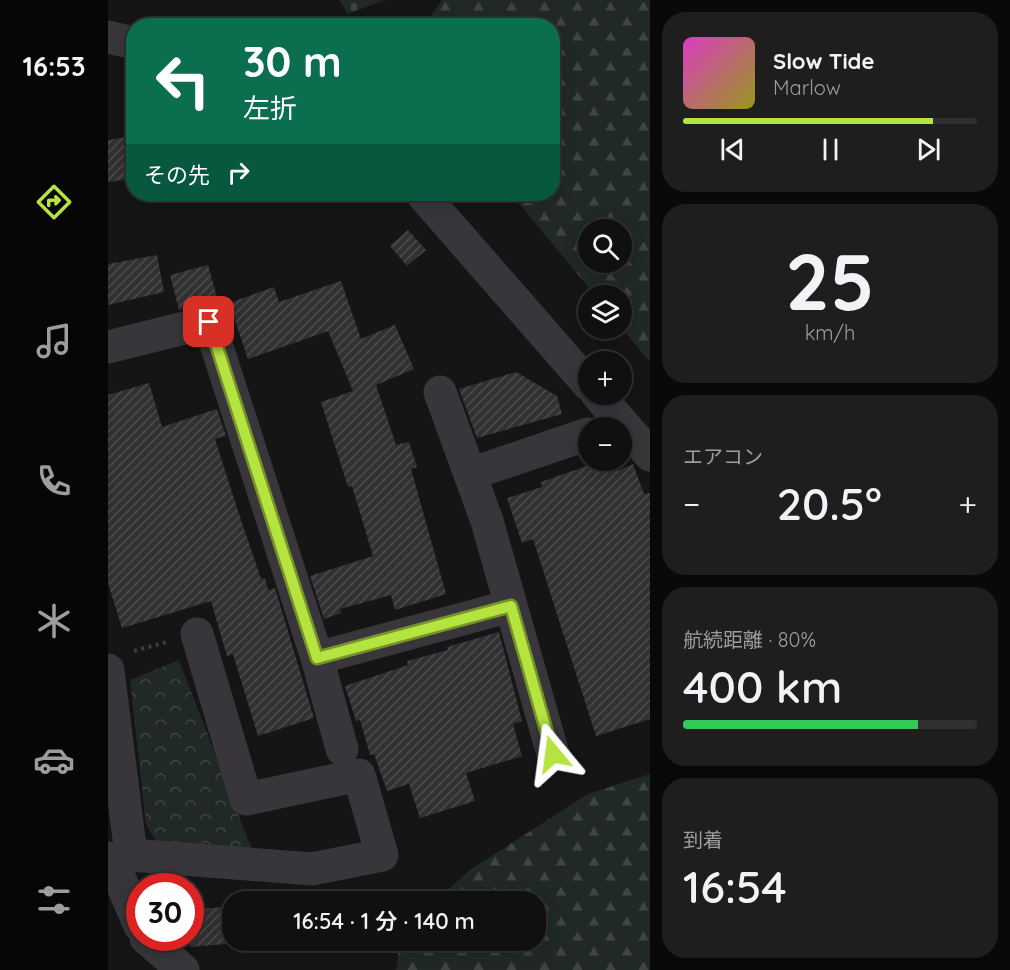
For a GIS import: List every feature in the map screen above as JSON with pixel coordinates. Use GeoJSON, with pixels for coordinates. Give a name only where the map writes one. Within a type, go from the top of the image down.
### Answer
{"type":"FeatureCollection","features":[{"type":"Feature","properties":{"kind":"street"},"geometry":{"type":"LineString","coordinates":[[108,38],[126,41]]}},
{"type":"Feature","properties":{"kind":"street"},"geometry":{"type":"LineString","coordinates":[[428,201],[578,373]]}},
{"type":"Feature","properties":{"kind":"street"},"geometry":{"type":"LineString","coordinates":[[108,347],[209,322],[317,658],[342,749]]}},
{"type":"Feature","properties":{"kind":"street"},"geometry":{"type":"LineString","coordinates":[[440,392],[470,474],[553,754]]}},
{"type":"Feature","properties":{"kind":"street"},"geometry":{"type":"LineString","coordinates":[[470,474],[578,437]]}},
{"type":"Feature","properties":{"kind":"street"},"geometry":{"type":"LineString","coordinates":[[632,440],[650,455]]}},
{"type":"Feature","properties":{"kind":"street"},"geometry":{"type":"LineString","coordinates":[[317,658],[511,606]]}},
{"type":"Feature","properties":{"kind":"street"},"geometry":{"type":"LineString","coordinates":[[118,860],[312,868],[381,855],[359,775],[246,799],[197,634]]}},
{"type":"Feature","properties":{"kind":"street"},"geometry":{"type":"LineString","coordinates":[[119,661],[118,860],[126,884]]}},
{"type":"Feature","properties":{"kind":"street"},"geometry":{"type":"LineString","coordinates":[[161,951],[183,970]]}},
{"type":"Feature","properties":{"kind":"path"},"geometry":{"type":"LineString","coordinates":[[119,661],[197,634]]}},
{"type":"Feature","properties":{"kind":"green space"},"geometry":{"type":"Polygon","coordinates":[[[339,0],[385,0],[348,14],[339,0]]]}},
{"type":"Feature","properties":{"kind":"green space"},"geometry":{"type":"Polygon","coordinates":[[[442,0],[650,0],[650,362],[631,339],[632,285],[587,285],[517,201],[560,201],[560,18],[429,18],[442,0]]]}},
{"type":"Feature","properties":{"kind":"green space"},"geometry":{"type":"Polygon","coordinates":[[[179,660],[252,850],[159,846],[146,825],[130,680],[179,660]]]}},
{"type":"Feature","properties":{"kind":"green space"},"geometry":{"type":"Polygon","coordinates":[[[650,774],[650,970],[396,970],[399,951],[546,951],[546,891],[446,891],[470,870],[588,794],[650,774]]]}},
{"type":"Feature","properties":{"kind":"building"},"geometry":{"type":"Polygon","coordinates":[[[126,137],[126,180],[108,182],[108,140],[126,137]]]}},
{"type":"Feature","properties":{"kind":"building"},"geometry":{"type":"Polygon","coordinates":[[[408,230],[426,250],[407,266],[390,246],[408,230]]]}},
{"type":"Feature","properties":{"kind":"building"},"geometry":{"type":"Polygon","coordinates":[[[157,255],[164,292],[108,305],[108,264],[157,255]]]}},
{"type":"Feature","properties":{"kind":"building"},"geometry":{"type":"Polygon","coordinates":[[[208,265],[219,304],[204,304],[179,310],[170,275],[208,265]]]}},
{"type":"Feature","properties":{"kind":"building"},"geometry":{"type":"Polygon","coordinates":[[[341,281],[361,339],[395,325],[414,369],[376,385],[396,445],[409,442],[417,467],[411,469],[446,594],[395,610],[391,595],[340,609],[341,613],[324,619],[310,576],[373,556],[352,486],[348,487],[321,402],[353,391],[328,331],[248,359],[229,303],[274,287],[279,302],[341,281]]]}},
{"type":"Feature","properties":{"kind":"building"},"geometry":{"type":"Polygon","coordinates":[[[516,372],[557,396],[562,414],[477,438],[459,389],[516,372]]]}},
{"type":"Feature","properties":{"kind":"building"},"geometry":{"type":"Polygon","coordinates":[[[149,383],[162,427],[217,409],[226,436],[215,439],[261,579],[265,578],[268,590],[275,588],[314,718],[258,736],[233,654],[227,656],[211,601],[122,628],[108,583],[108,395],[149,383]]]}},
{"type":"Feature","properties":{"kind":"building"},"geometry":{"type":"Polygon","coordinates":[[[633,464],[644,494],[650,493],[650,719],[596,736],[533,539],[522,543],[507,498],[542,487],[541,482],[578,469],[578,471],[632,471],[633,464]]]}},
{"type":"Feature","properties":{"kind":"building"},"geometry":{"type":"Polygon","coordinates":[[[499,632],[522,721],[513,724],[522,756],[466,773],[475,801],[420,818],[409,784],[387,791],[374,754],[370,755],[360,720],[356,721],[345,686],[408,665],[407,661],[448,650],[447,647],[499,632]]]}},
{"type":"Feature","properties":{"kind":"building"},"geometry":{"type":"Polygon","coordinates":[[[222,907],[222,944],[204,946],[204,909],[222,907]]]}},
{"type":"Feature","properties":{"kind":"route"},"geometry":{"type":"LineString","coordinates":[[209,322],[317,658],[511,606],[553,754]]}}]}
